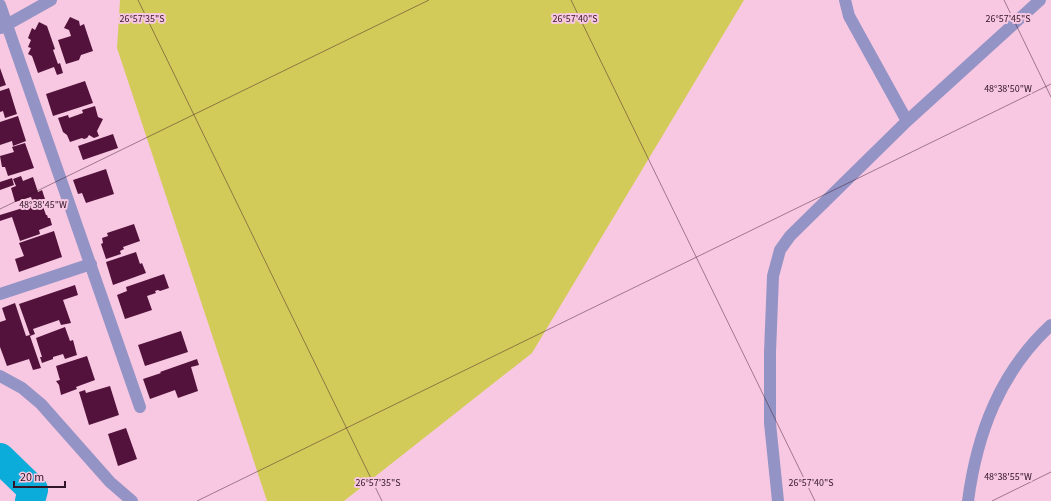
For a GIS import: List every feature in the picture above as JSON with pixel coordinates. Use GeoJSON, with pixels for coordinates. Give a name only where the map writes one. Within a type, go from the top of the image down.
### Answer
{"type":"FeatureCollection","features":[{"type":"Feature","properties":{"kind":"street"},"geometry":{"type":"LineString","coordinates":[[3,26],[51,0]]}},
{"type":"Feature","properties":{"kind":"street"},"geometry":{"type":"LineString","coordinates":[[844,0],[848,16],[907,121]]}},
{"type":"Feature","properties":{"kind":"street"},"geometry":{"type":"LineString","coordinates":[[778,501],[770,423],[770,352],[773,276],[780,250],[790,236],[907,121],[1040,0]]}},
{"type":"Feature","properties":{"kind":"street"},"geometry":{"type":"LineString","coordinates":[[0,5],[3,26],[91,264],[140,407]]}},
{"type":"Feature","properties":{"kind":"street"},"geometry":{"type":"LineString","coordinates":[[0,294],[91,264]]}},
{"type":"Feature","properties":{"kind":"street"},"geometry":{"type":"LineString","coordinates":[[968,501],[977,451],[992,406],[1011,373],[1036,339],[1051,325]]}},
{"type":"Feature","properties":{"kind":"street"},"geometry":{"type":"LineString","coordinates":[[0,376],[22,388],[41,404],[110,482],[132,501]]}},
{"type":"Feature","properties":{"kind":"shaded area"},"geometry":{"type":"Polygon","coordinates":[[[120,0],[744,0],[532,353],[344,501],[267,501],[117,48],[120,0]]]}},
{"type":"Feature","properties":{"kind":"building"},"geometry":{"type":"Polygon","coordinates":[[[70,17],[79,21],[80,26],[84,24],[93,51],[81,55],[79,60],[66,64],[58,40],[71,36],[69,30],[64,28],[70,17]]]}},
{"type":"Feature","properties":{"kind":"building"},"geometry":{"type":"Polygon","coordinates":[[[39,22],[47,26],[55,49],[53,50],[58,64],[60,63],[63,73],[57,75],[54,67],[38,73],[32,56],[28,54],[31,48],[28,47],[31,40],[28,38],[32,28],[35,30],[39,22]]]}},
{"type":"Feature","properties":{"kind":"building"},"geometry":{"type":"Polygon","coordinates":[[[0,68],[6,85],[0,87],[0,68]]]}},
{"type":"Feature","properties":{"kind":"building"},"geometry":{"type":"Polygon","coordinates":[[[85,81],[93,103],[53,116],[46,94],[85,81]]]}},
{"type":"Feature","properties":{"kind":"building"},"geometry":{"type":"Polygon","coordinates":[[[9,88],[17,114],[5,118],[3,111],[0,112],[0,91],[9,88]]]}},
{"type":"Feature","properties":{"kind":"building"},"geometry":{"type":"Polygon","coordinates":[[[95,106],[98,117],[103,119],[97,131],[99,136],[94,138],[89,135],[87,138],[70,142],[67,135],[63,132],[58,118],[68,115],[69,118],[83,113],[82,110],[95,106]]]}},
{"type":"Feature","properties":{"kind":"building"},"geometry":{"type":"Polygon","coordinates":[[[18,116],[26,141],[13,146],[12,141],[0,145],[0,122],[18,116]]]}},
{"type":"Feature","properties":{"kind":"building"},"geometry":{"type":"Polygon","coordinates":[[[113,134],[118,148],[83,160],[78,146],[113,134]]]}},
{"type":"Feature","properties":{"kind":"building"},"geometry":{"type":"Polygon","coordinates":[[[25,143],[34,168],[8,176],[5,167],[2,167],[0,156],[14,152],[12,147],[25,143]]]}},
{"type":"Feature","properties":{"kind":"building"},"geometry":{"type":"Polygon","coordinates":[[[106,169],[114,194],[86,203],[82,193],[78,194],[73,180],[106,169]]]}},
{"type":"Feature","properties":{"kind":"building"},"geometry":{"type":"Polygon","coordinates":[[[21,176],[23,181],[33,177],[38,192],[42,190],[45,199],[33,203],[31,197],[15,202],[11,188],[16,186],[13,179],[21,176]]]}},
{"type":"Feature","properties":{"kind":"building"},"geometry":{"type":"Polygon","coordinates":[[[12,178],[14,185],[0,190],[0,182],[12,178]]]}},
{"type":"Feature","properties":{"kind":"building"},"geometry":{"type":"Polygon","coordinates":[[[41,201],[46,215],[50,218],[52,225],[39,230],[40,234],[20,241],[12,217],[0,221],[0,215],[26,207],[27,210],[29,209],[28,206],[41,201]]]}},
{"type":"Feature","properties":{"kind":"building"},"geometry":{"type":"Polygon","coordinates":[[[134,224],[140,241],[123,247],[124,249],[120,251],[121,254],[106,259],[101,244],[103,243],[102,238],[108,236],[107,233],[134,224]]]}},
{"type":"Feature","properties":{"kind":"building"},"geometry":{"type":"Polygon","coordinates":[[[54,231],[62,257],[19,272],[15,259],[24,256],[19,243],[54,231]]]}},
{"type":"Feature","properties":{"kind":"building"},"geometry":{"type":"Polygon","coordinates":[[[136,252],[140,264],[142,263],[146,273],[113,285],[106,262],[136,252]]]}},
{"type":"Feature","properties":{"kind":"building"},"geometry":{"type":"Polygon","coordinates":[[[164,274],[169,288],[155,291],[156,293],[147,296],[152,310],[125,319],[117,295],[127,291],[126,287],[164,274]]]}},
{"type":"Feature","properties":{"kind":"building"},"geometry":{"type":"Polygon","coordinates":[[[75,285],[78,295],[63,300],[71,323],[61,325],[59,320],[33,329],[35,334],[30,336],[41,368],[33,370],[29,359],[7,366],[0,347],[0,322],[6,320],[2,308],[15,303],[26,336],[30,335],[19,304],[75,285]]]}},
{"type":"Feature","properties":{"kind":"building"},"geometry":{"type":"Polygon","coordinates":[[[65,327],[70,341],[73,340],[77,355],[65,359],[63,354],[42,363],[40,357],[42,357],[36,338],[65,327]]]}},
{"type":"Feature","properties":{"kind":"building"},"geometry":{"type":"Polygon","coordinates":[[[181,331],[188,352],[145,366],[138,345],[181,331]]]}},
{"type":"Feature","properties":{"kind":"building"},"geometry":{"type":"Polygon","coordinates":[[[87,356],[95,380],[76,387],[77,389],[61,395],[59,385],[56,381],[60,380],[56,366],[87,356]]]}},
{"type":"Feature","properties":{"kind":"building"},"geometry":{"type":"Polygon","coordinates":[[[197,359],[199,365],[191,367],[198,391],[178,398],[175,390],[150,399],[143,379],[197,359]]]}},
{"type":"Feature","properties":{"kind":"building"},"geometry":{"type":"Polygon","coordinates":[[[110,386],[119,415],[89,425],[79,392],[85,390],[86,393],[110,386]]]}},
{"type":"Feature","properties":{"kind":"building"},"geometry":{"type":"Polygon","coordinates":[[[126,428],[137,459],[118,466],[108,434],[126,428]]]}},
{"type":"Feature","properties":{"kind":"waterway"},"geometry":{"type":"LineString","coordinates":[[0,458],[33,490],[30,501]]}}]}
